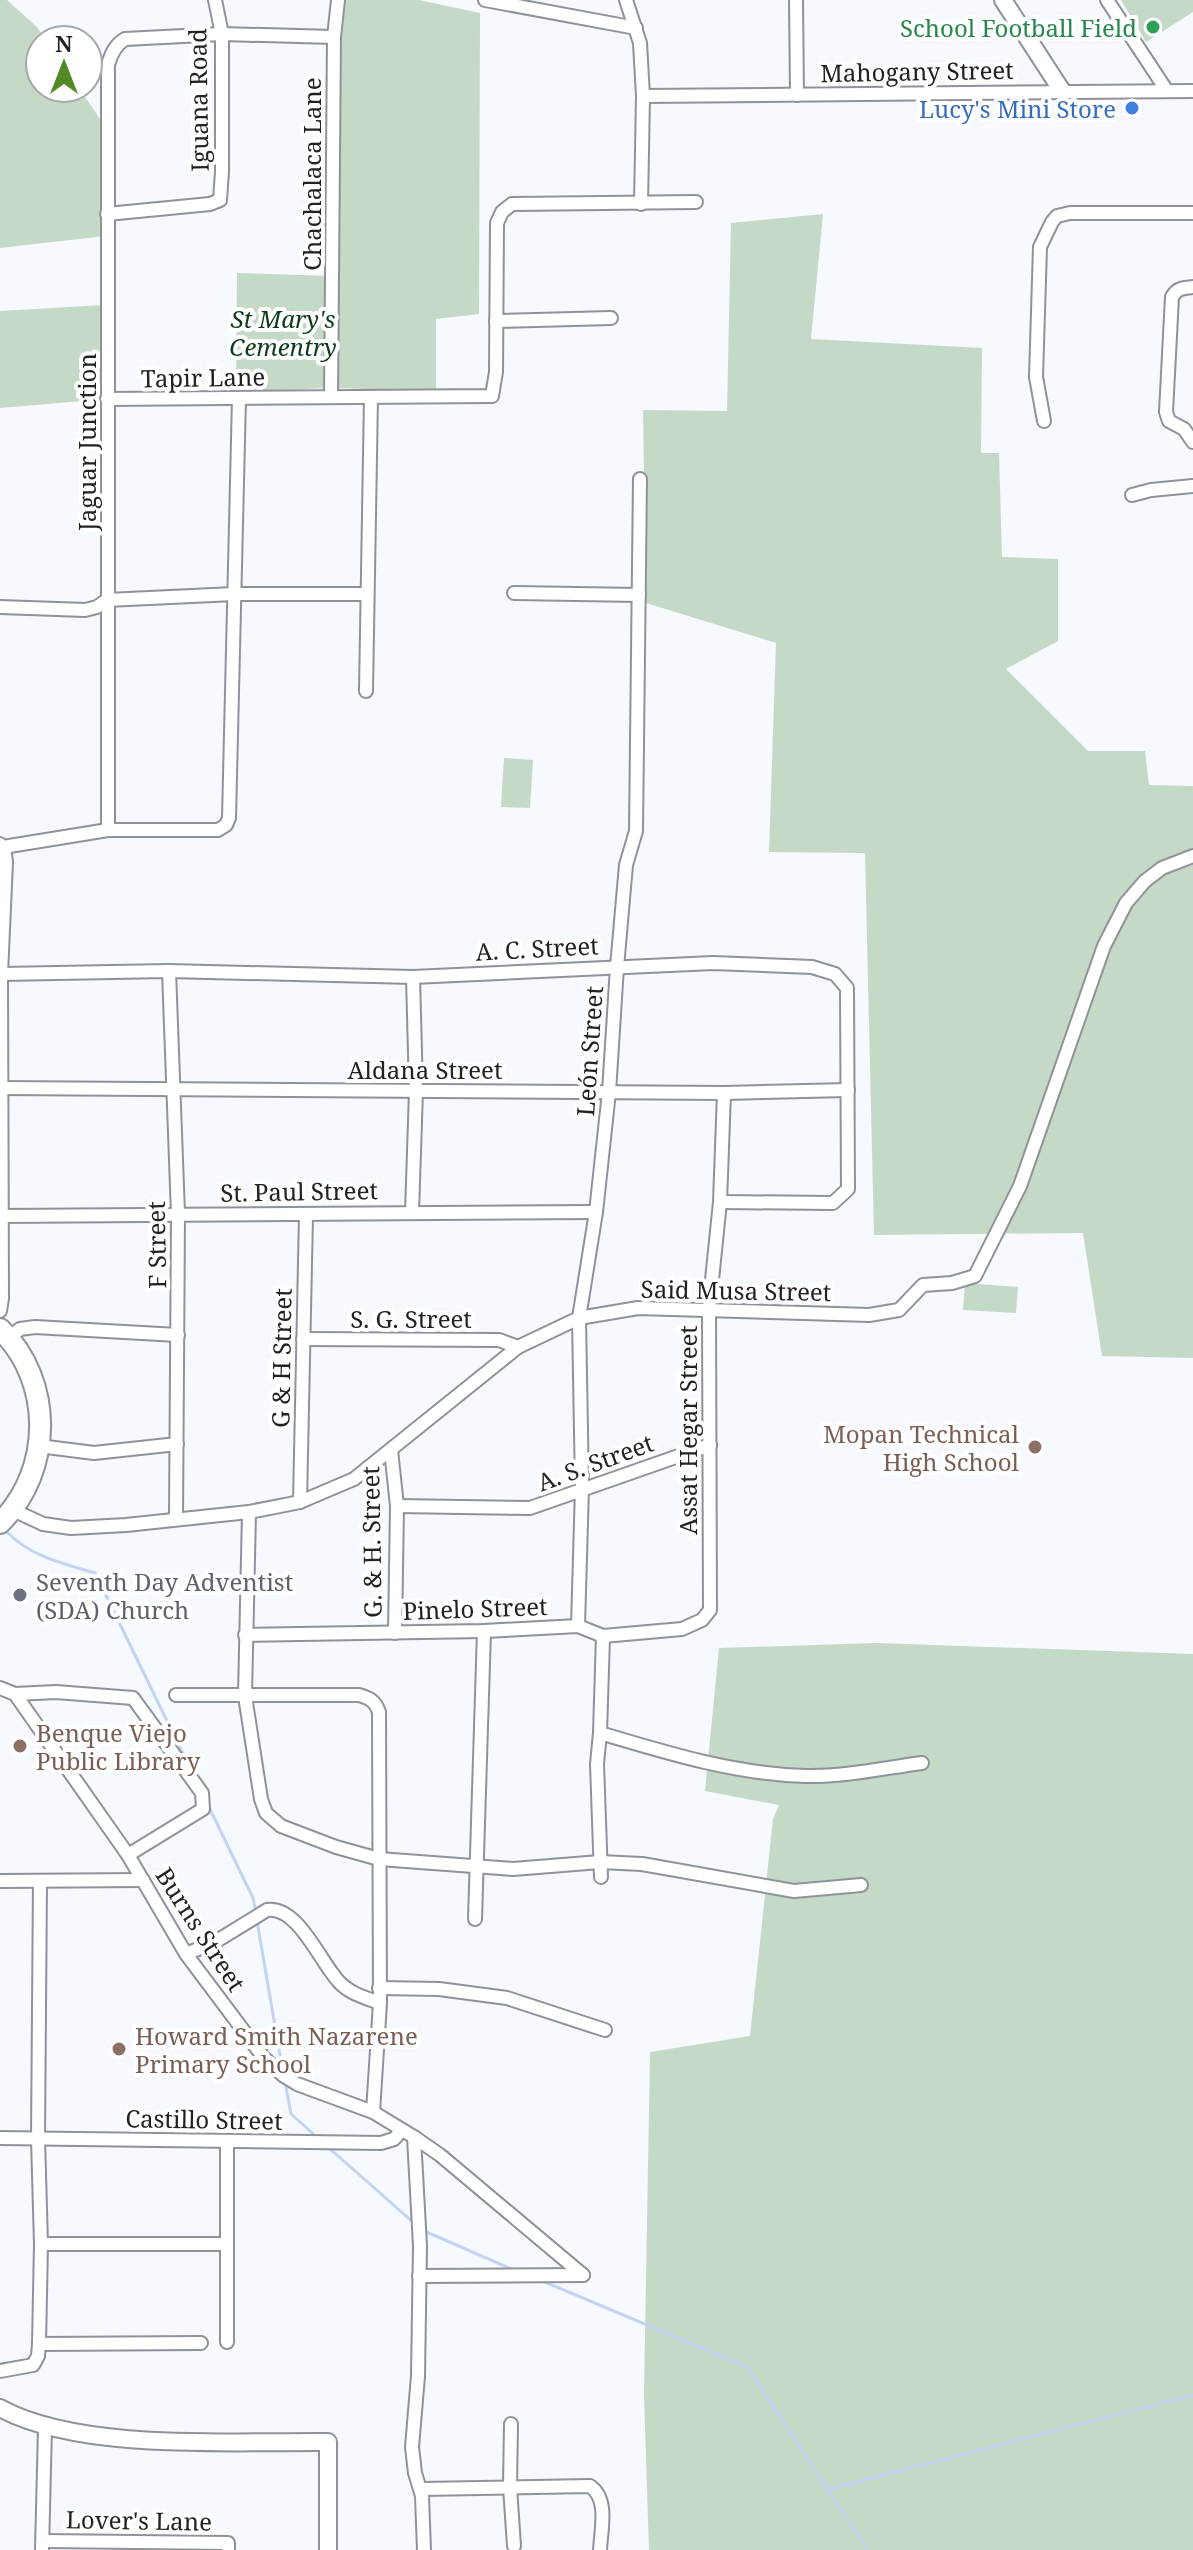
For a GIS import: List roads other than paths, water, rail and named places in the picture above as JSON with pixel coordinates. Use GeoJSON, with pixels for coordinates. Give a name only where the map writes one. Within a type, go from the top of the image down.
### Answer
{"type":"FeatureCollection","features":[{"type":"Feature","properties":{"kind":"highway"},"geometry":{"type":"LineString","coordinates":[[5,1333],[23,1354],[34,1382],[39,1446],[27,1487],[7,1516]]}},
{"type":"Feature","properties":{"kind":"street","name":"Iguana Road"},"geometry":{"type":"LineString","coordinates":[[107,214],[210,204],[220,200],[222,34],[215,0]]}},
{"type":"Feature","properties":{"kind":"street","name":"Chachalaca Lane"},"geometry":{"type":"LineString","coordinates":[[331,397],[334,37],[338,0]]}},
{"type":"Feature","properties":{"kind":"street"},"geometry":{"type":"LineString","coordinates":[[485,0],[636,28]]}},
{"type":"Feature","properties":{"kind":"street"},"geometry":{"type":"LineString","coordinates":[[626,0],[640,43],[643,96],[641,204]]}},
{"type":"Feature","properties":{"kind":"street"},"geometry":{"type":"LineString","coordinates":[[796,0],[797,95]]}},
{"type":"Feature","properties":{"kind":"street"},"geometry":{"type":"LineString","coordinates":[[1003,0],[1062,91]]}},
{"type":"Feature","properties":{"kind":"street"},"geometry":{"type":"LineString","coordinates":[[1107,0],[1167,91]]}},
{"type":"Feature","properties":{"kind":"street"},"geometry":{"type":"LineString","coordinates":[[222,34],[334,37]]}},
{"type":"Feature","properties":{"kind":"street","name":"Jaguar Junction"},"geometry":{"type":"LineString","coordinates":[[108,830],[106,78],[111,54],[125,39],[222,34]]}},
{"type":"Feature","properties":{"kind":"street","name":"Mahogany Street"},"geometry":{"type":"LineString","coordinates":[[643,96],[1193,91]]}},
{"type":"Feature","properties":{"kind":"street"},"geometry":{"type":"LineString","coordinates":[[611,318],[496,321],[497,223],[502,212],[512,204],[696,202]]}},
{"type":"Feature","properties":{"kind":"street"},"geometry":{"type":"LineString","coordinates":[[1044,421],[1036,377],[1040,247],[1052,222],[1057,216],[1070,213],[1193,213]]}},
{"type":"Feature","properties":{"kind":"street"},"geometry":{"type":"LineString","coordinates":[[1193,287],[1175,291],[1172,297],[1166,412],[1169,421],[1184,429],[1193,442]]}},
{"type":"Feature","properties":{"kind":"street","name":"Tapir Lane"},"geometry":{"type":"LineString","coordinates":[[107,399],[492,396],[496,372],[496,321]]}},
{"type":"Feature","properties":{"kind":"street"},"geometry":{"type":"LineString","coordinates":[[366,691],[371,397]]}},
{"type":"Feature","properties":{"kind":"street"},"geometry":{"type":"LineString","coordinates":[[0,1311],[1,974],[6,862],[1,846],[108,830],[218,830],[226,825],[229,818],[239,398]]}},
{"type":"Feature","properties":{"kind":"street","name":"León Street"},"geometry":{"type":"LineString","coordinates":[[578,1626],[582,1488],[579,1318],[596,1212],[609,1092],[626,865],[636,831],[640,479]]}},
{"type":"Feature","properties":{"kind":"street"},"geometry":{"type":"LineString","coordinates":[[1132,495],[1193,486]]}},
{"type":"Feature","properties":{"kind":"street"},"geometry":{"type":"LineString","coordinates":[[514,593],[639,595]]}},
{"type":"Feature","properties":{"kind":"street"},"geometry":{"type":"LineString","coordinates":[[0,607],[85,610],[107,600],[234,594],[366,594]]}},
{"type":"Feature","properties":{"kind":"street","name":"Said Musa Street"},"geometry":{"type":"LineString","coordinates":[[7,1516],[71,1528],[249,1512],[300,1502],[354,1479],[518,1347],[579,1318],[638,1308],[869,1315],[899,1310],[923,1285],[952,1283],[975,1276],[1020,1186],[1104,946],[1126,903],[1145,881],[1162,868],[1193,856]]}},
{"type":"Feature","properties":{"kind":"street","name":"A. C. Street"},"geometry":{"type":"LineString","coordinates":[[1,974],[169,971],[413,977],[713,963],[812,967],[835,974],[847,988],[848,1189],[833,1203],[720,1202]]}},
{"type":"Feature","properties":{"kind":"street","name":"F Street"},"geometry":{"type":"LineString","coordinates":[[169,971],[178,1214],[176,1518]]}},
{"type":"Feature","properties":{"kind":"street"},"geometry":{"type":"LineString","coordinates":[[412,1212],[416,1091],[413,977]]}},
{"type":"Feature","properties":{"kind":"street","name":"Aldana Street"},"geometry":{"type":"LineString","coordinates":[[1,1088],[724,1093],[848,1090]]}},
{"type":"Feature","properties":{"kind":"street","name":"Assat Hegar Street"},"geometry":{"type":"LineString","coordinates":[[702,1620],[710,1610],[709,1309],[720,1202],[724,1093]]}},
{"type":"Feature","properties":{"kind":"street","name":"St. Paul Street"},"geometry":{"type":"LineString","coordinates":[[2,1216],[596,1212]]}},
{"type":"Feature","properties":{"kind":"street","name":"G & H Street"},"geometry":{"type":"LineString","coordinates":[[300,1502],[306,1215]]}},
{"type":"Feature","properties":{"kind":"street"},"geometry":{"type":"LineString","coordinates":[[5,1333],[35,1327],[178,1335]]}},
{"type":"Feature","properties":{"kind":"street","name":"S. G. Street"},"geometry":{"type":"LineString","coordinates":[[303,1339],[499,1340],[518,1347]]}},
{"type":"Feature","properties":{"kind":"street"},"geometry":{"type":"LineString","coordinates":[[39,1446],[94,1453],[177,1444]]}},
{"type":"Feature","properties":{"kind":"street","name":"A. S. Street"},"geometry":{"type":"LineString","coordinates":[[397,1506],[530,1508],[710,1445]]}},
{"type":"Feature","properties":{"kind":"street","name":"G. & H. Street"},"geometry":{"type":"LineString","coordinates":[[391,1450],[397,1506],[395,1633]]}},
{"type":"Feature","properties":{"kind":"street"},"geometry":{"type":"LineString","coordinates":[[249,1512],[245,1696],[261,1799],[271,1820],[336,1847],[379,1859],[513,1869],[600,1862],[642,1864],[794,1891],[861,1885]]}},
{"type":"Feature","properties":{"kind":"street","name":"Pinelo Street"},"geometry":{"type":"LineString","coordinates":[[245,1635],[484,1631],[578,1626],[603,1636],[682,1629],[702,1620]]}},
{"type":"Feature","properties":{"kind":"street"},"geometry":{"type":"LineString","coordinates":[[475,1919],[484,1631]]}},
{"type":"Feature","properties":{"kind":"street"},"geometry":{"type":"LineString","coordinates":[[601,1877],[597,1764],[603,1636]]}},
{"type":"Feature","properties":{"kind":"street"},"geometry":{"type":"LineString","coordinates":[[0,1688],[15,1694],[56,1692],[133,1698],[202,1793],[203,1809],[128,1855]]}},
{"type":"Feature","properties":{"kind":"street","name":"Burns Street"},"geometry":{"type":"LineString","coordinates":[[15,1694],[128,1855],[186,1954],[253,2044],[284,2076],[325,2096],[373,2112],[414,2137],[440,2155],[583,2275],[419,2276]]}},
{"type":"Feature","properties":{"kind":"street"},"geometry":{"type":"LineString","coordinates":[[176,1695],[359,1695],[376,1704],[379,1712],[380,2003],[373,2112]]}},
{"type":"Feature","properties":{"kind":"street"},"geometry":{"type":"LineString","coordinates":[[600,1733],[740,1769],[806,1776],[922,1763]]}},
{"type":"Feature","properties":{"kind":"street"},"geometry":{"type":"LineString","coordinates":[[0,1881],[143,1880]]}},
{"type":"Feature","properties":{"kind":"street"},"geometry":{"type":"LineString","coordinates":[[0,2371],[33,2365],[39,2344],[40,1881]]}},
{"type":"Feature","properties":{"kind":"street"},"geometry":{"type":"LineString","coordinates":[[186,1954],[215,1942],[267,1910],[276,1909],[285,1913],[313,1944],[338,1981],[348,1990],[380,2003]]}},
{"type":"Feature","properties":{"kind":"street"},"geometry":{"type":"LineString","coordinates":[[379,1988],[439,1989],[507,1998],[605,2030]]}},
{"type":"Feature","properties":{"kind":"street","name":"Castillo Street"},"geometry":{"type":"LineString","coordinates":[[0,2138],[381,2143],[394,2139],[402,2130]]}},
{"type":"Feature","properties":{"kind":"street"},"geometry":{"type":"LineString","coordinates":[[414,2137],[420,2246],[418,2376],[412,2447],[415,2473],[421,2489],[424,2550]]}},
{"type":"Feature","properties":{"kind":"street"},"geometry":{"type":"LineString","coordinates":[[227,2141],[227,2342]]}},
{"type":"Feature","properties":{"kind":"street"},"geometry":{"type":"LineString","coordinates":[[41,2244],[226,2244]]}},
{"type":"Feature","properties":{"kind":"street"},"geometry":{"type":"LineString","coordinates":[[39,2344],[201,2343]]}},
{"type":"Feature","properties":{"kind":"street"},"geometry":{"type":"LineString","coordinates":[[0,2408],[45,2427],[109,2437],[328,2442],[328,2550]]}},
{"type":"Feature","properties":{"kind":"street"},"geometry":{"type":"LineString","coordinates":[[511,2424],[510,2487],[514,2546]]}},
{"type":"Feature","properties":{"kind":"street"},"geometry":{"type":"LineString","coordinates":[[42,2546],[45,2427]]}},
{"type":"Feature","properties":{"kind":"street"},"geometry":{"type":"LineString","coordinates":[[421,2489],[590,2486],[602,2500],[600,2550]]}},
{"type":"Feature","properties":{"kind":"street","name":"Lover's Lane"},"geometry":{"type":"LineString","coordinates":[[42,2546],[228,2543],[228,2550]]}},
{"type":"Feature","properties":{"kind":"waterway"},"geometry":{"type":"LineString","coordinates":[[6,1531],[36,1553],[95,1573],[188,1764]]}},
{"type":"Feature","properties":{"kind":"waterway"},"geometry":{"type":"LineString","coordinates":[[207,1803],[253,1898],[256,1913]]}},
{"type":"Feature","properties":{"kind":"waterway"},"geometry":{"type":"LineString","coordinates":[[257,1921],[282,2067]]}},
{"type":"Feature","properties":{"kind":"waterway"},"geometry":{"type":"LineString","coordinates":[[285,2082],[291,2114],[318,2138]]}},
{"type":"Feature","properties":{"kind":"waterway"},"geometry":{"type":"LineString","coordinates":[[329,2148],[414,2223]]}},
{"type":"Feature","properties":{"kind":"waterway"},"geometry":{"type":"LineString","coordinates":[[422,2230],[514,2270]]}},
{"type":"Feature","properties":{"kind":"waterway"},"geometry":{"type":"LineString","coordinates":[[540,2280],[747,2367],[868,2550]]}},
{"type":"Feature","properties":{"kind":"waterway"},"geometry":{"type":"LineString","coordinates":[[829,2489],[1193,2395]]}},
{"type":"Feature","properties":{"kind":"place","name":"School Football Field"},"geometry":{"type":"Point","coordinates":[1153,27]}},
{"type":"Feature","properties":{"kind":"place","name":"Lucy's Mini Store"},"geometry":{"type":"Point","coordinates":[1132,108]}},
{"type":"Feature","properties":{"kind":"place","name":"Mopan Technical High School"},"geometry":{"type":"Point","coordinates":[1035,1447]}},
{"type":"Feature","properties":{"kind":"place","name":"Seventh Day Adventist (SDA) Church"},"geometry":{"type":"Point","coordinates":[20,1595]}},
{"type":"Feature","properties":{"kind":"place","name":"Benque Viejo Public Library"},"geometry":{"type":"Point","coordinates":[20,1746]}},
{"type":"Feature","properties":{"kind":"place","name":"Howard Smith Nazarene Primary School"},"geometry":{"type":"Point","coordinates":[119,2049]}},
{"type":"Feature","properties":{"kind":"park label","name":"St Mary's Cementry"},"geometry":{"type":"Point","coordinates":[283,332]}}]}
